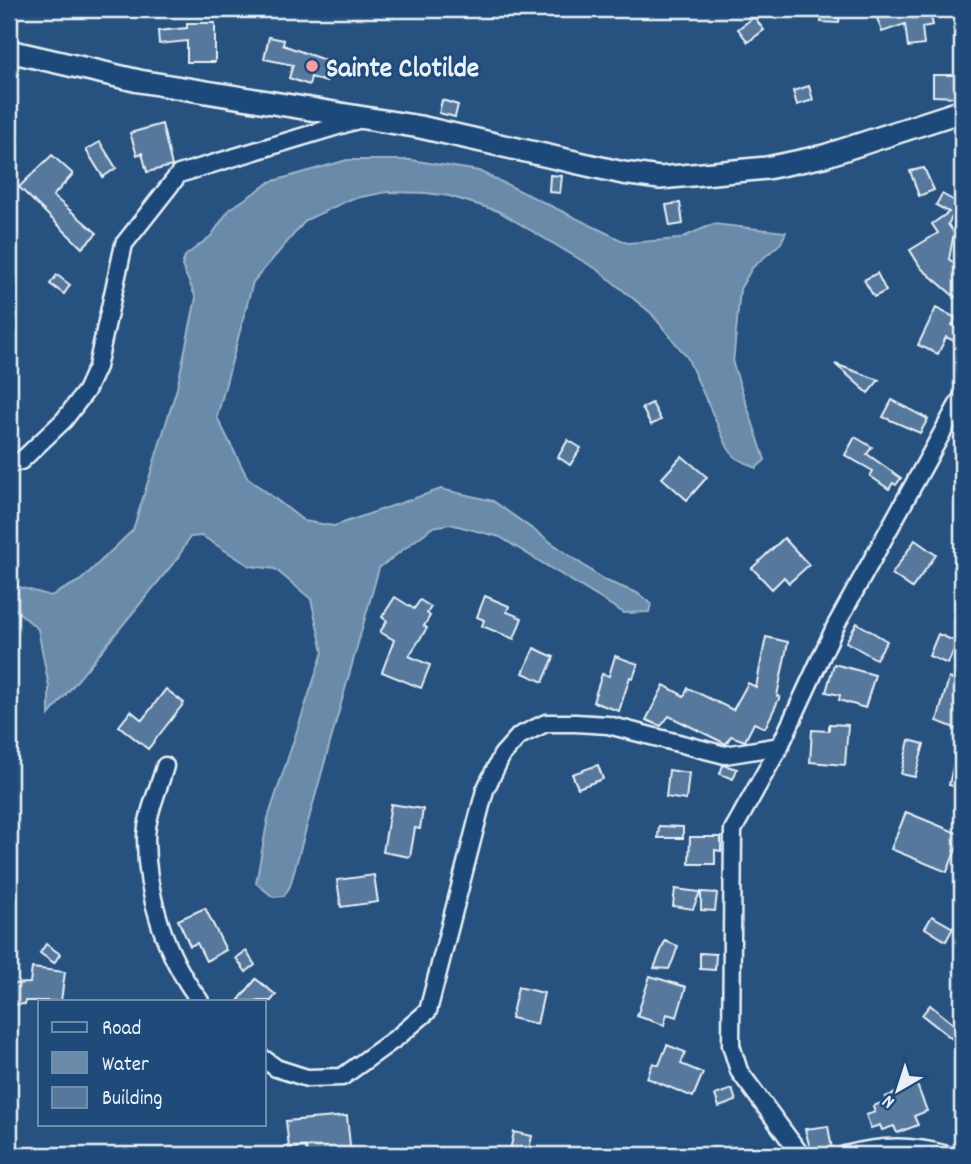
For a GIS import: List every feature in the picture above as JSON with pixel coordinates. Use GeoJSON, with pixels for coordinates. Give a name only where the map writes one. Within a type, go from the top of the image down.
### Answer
{"type":"FeatureCollection","features":[{"type":"Feature","properties":{"kind":"street"},"geometry":{"type":"LineString","coordinates":[[9,51],[139,81],[363,118],[660,178],[767,168],[824,156],[962,111]]}},
{"type":"Feature","properties":{"kind":"street"},"geometry":{"type":"LineString","coordinates":[[9,464],[21,461],[64,420],[86,391],[97,367],[124,244],[179,174],[363,118]]}},
{"type":"Feature","properties":{"kind":"street"},"geometry":{"type":"LineString","coordinates":[[801,1155],[739,1071],[731,1045],[733,830],[780,746],[836,625],[962,397]]}},
{"type":"Feature","properties":{"kind":"street"},"geometry":{"type":"LineString","coordinates":[[266,1060],[276,1068],[307,1078],[342,1077],[399,1036],[428,1011],[485,790],[502,755],[519,736],[546,723],[575,723],[608,725],[725,755],[780,746]]}},
{"type":"Feature","properties":{"kind":"street"},"geometry":{"type":"LineString","coordinates":[[165,766],[146,838],[166,944],[183,979],[199,1000]]}},
{"type":"Feature","properties":{"kind":"street"},"geometry":{"type":"LineString","coordinates":[[845,1155],[888,1146],[921,1148],[948,1155]]}},
{"type":"Feature","properties":{"kind":"water"},"geometry":{"type":"Polygon","coordinates":[[[347,160],[411,160],[479,171],[627,243],[679,239],[713,224],[786,232],[781,243],[752,268],[740,289],[733,364],[765,460],[756,468],[736,458],[728,448],[687,357],[651,313],[598,270],[498,211],[449,196],[387,192],[351,199],[306,220],[253,282],[217,417],[247,477],[304,521],[334,526],[441,489],[493,501],[604,580],[637,593],[651,604],[649,612],[624,613],[500,537],[450,524],[433,527],[379,568],[290,886],[284,896],[273,897],[256,883],[268,818],[323,652],[311,599],[275,569],[250,566],[202,536],[190,537],[177,559],[49,715],[49,687],[38,629],[9,604],[9,584],[51,596],[81,580],[133,530],[177,388],[196,298],[182,266],[185,256],[211,236],[229,210],[270,182],[347,160]]]}},
{"type":"Feature","properties":{"kind":"building"},"geometry":{"type":"Polygon","coordinates":[[[821,9],[840,9],[839,23],[821,22],[821,9]]]}},
{"type":"Feature","properties":{"kind":"building"},"geometry":{"type":"Polygon","coordinates":[[[874,9],[929,9],[933,25],[922,27],[924,45],[908,47],[905,24],[882,32],[874,9]]]}},
{"type":"Feature","properties":{"kind":"building"},"geometry":{"type":"Polygon","coordinates":[[[754,17],[764,30],[748,42],[738,29],[754,17]]]}},
{"type":"Feature","properties":{"kind":"building"},"geometry":{"type":"Polygon","coordinates":[[[187,23],[215,23],[215,62],[187,62],[187,41],[159,44],[158,31],[187,28],[187,23]]]}},
{"type":"Feature","properties":{"kind":"building"},"geometry":{"type":"Polygon","coordinates":[[[269,37],[284,40],[283,45],[333,63],[326,82],[311,77],[309,85],[289,78],[293,65],[264,59],[269,37]]]}},
{"type":"Feature","properties":{"kind":"building"},"geometry":{"type":"Polygon","coordinates":[[[933,75],[958,75],[958,97],[933,96],[933,75]]]}},
{"type":"Feature","properties":{"kind":"building"},"geometry":{"type":"Polygon","coordinates":[[[809,86],[813,100],[797,105],[793,91],[809,86]]]}},
{"type":"Feature","properties":{"kind":"building"},"geometry":{"type":"Polygon","coordinates":[[[442,100],[458,105],[455,117],[439,113],[442,100]]]}},
{"type":"Feature","properties":{"kind":"building"},"geometry":{"type":"Polygon","coordinates":[[[162,124],[172,166],[147,172],[142,153],[137,155],[130,133],[162,124]]]}},
{"type":"Feature","properties":{"kind":"building"},"geometry":{"type":"Polygon","coordinates":[[[100,142],[116,168],[103,177],[86,150],[100,142]]]}},
{"type":"Feature","properties":{"kind":"building"},"geometry":{"type":"Polygon","coordinates":[[[52,155],[73,174],[53,196],[97,233],[82,248],[19,187],[52,155]]]}},
{"type":"Feature","properties":{"kind":"building"},"geometry":{"type":"Polygon","coordinates":[[[924,168],[934,190],[919,196],[910,171],[924,168]]]}},
{"type":"Feature","properties":{"kind":"building"},"geometry":{"type":"Polygon","coordinates":[[[550,175],[562,176],[560,193],[549,192],[550,175]]]}},
{"type":"Feature","properties":{"kind":"building"},"geometry":{"type":"Polygon","coordinates":[[[942,194],[960,204],[948,224],[954,233],[949,259],[962,270],[962,303],[921,268],[910,250],[938,233],[932,224],[949,212],[936,205],[942,194]]]}},
{"type":"Feature","properties":{"kind":"building"},"geometry":{"type":"Polygon","coordinates":[[[680,203],[683,224],[670,226],[666,205],[680,203]]]}},
{"type":"Feature","properties":{"kind":"building"},"geometry":{"type":"Polygon","coordinates":[[[877,273],[886,291],[874,297],[864,280],[877,273]]]}},
{"type":"Feature","properties":{"kind":"building"},"geometry":{"type":"Polygon","coordinates":[[[57,275],[70,285],[64,294],[50,284],[57,275]]]}},
{"type":"Feature","properties":{"kind":"building"},"geometry":{"type":"Polygon","coordinates":[[[936,308],[956,318],[952,325],[960,328],[954,341],[946,337],[938,354],[918,345],[936,308]]]}},
{"type":"Feature","properties":{"kind":"building"},"geometry":{"type":"Polygon","coordinates":[[[835,364],[879,380],[868,393],[835,364]]]}},
{"type":"Feature","properties":{"kind":"building"},"geometry":{"type":"Polygon","coordinates":[[[892,400],[928,419],[920,433],[883,417],[892,400]]]}},
{"type":"Feature","properties":{"kind":"building"},"geometry":{"type":"Polygon","coordinates":[[[652,403],[661,420],[651,425],[642,408],[652,403]]]}},
{"type":"Feature","properties":{"kind":"building"},"geometry":{"type":"Polygon","coordinates":[[[855,437],[872,447],[867,454],[901,478],[896,485],[893,483],[889,489],[870,476],[873,471],[845,455],[855,437]]]}},
{"type":"Feature","properties":{"kind":"building"},"geometry":{"type":"Polygon","coordinates":[[[568,440],[581,448],[570,465],[558,457],[568,440]]]}},
{"type":"Feature","properties":{"kind":"building"},"geometry":{"type":"Polygon","coordinates":[[[682,456],[707,477],[687,500],[662,478],[682,456]]]}},
{"type":"Feature","properties":{"kind":"building"},"geometry":{"type":"Polygon","coordinates":[[[784,538],[809,565],[789,583],[784,577],[772,589],[752,568],[784,538]]]}},
{"type":"Feature","properties":{"kind":"building"},"geometry":{"type":"Polygon","coordinates":[[[915,540],[936,555],[912,588],[892,574],[915,540]]]}},
{"type":"Feature","properties":{"kind":"building"},"geometry":{"type":"Polygon","coordinates":[[[485,596],[509,606],[507,612],[522,618],[514,639],[482,626],[484,620],[477,617],[485,596]]]}},
{"type":"Feature","properties":{"kind":"building"},"geometry":{"type":"Polygon","coordinates":[[[395,597],[414,609],[420,600],[431,607],[427,613],[430,616],[424,626],[427,628],[409,656],[430,665],[421,688],[382,672],[394,640],[380,632],[387,621],[382,617],[395,597]]]}},
{"type":"Feature","properties":{"kind":"building"},"geometry":{"type":"Polygon","coordinates":[[[857,623],[887,641],[876,659],[846,642],[857,623]]]}},
{"type":"Feature","properties":{"kind":"building"},"geometry":{"type":"Polygon","coordinates":[[[938,634],[957,642],[948,664],[929,656],[938,634]]]}},
{"type":"Feature","properties":{"kind":"building"},"geometry":{"type":"Polygon","coordinates":[[[766,637],[788,642],[777,696],[780,697],[765,728],[754,723],[745,741],[731,736],[726,744],[669,716],[661,726],[646,720],[664,685],[684,696],[688,688],[733,710],[748,683],[756,687],[766,637]]]}},
{"type":"Feature","properties":{"kind":"building"},"geometry":{"type":"Polygon","coordinates":[[[534,648],[554,657],[543,682],[523,673],[534,648]]]}},
{"type":"Feature","properties":{"kind":"building"},"geometry":{"type":"Polygon","coordinates":[[[615,656],[638,664],[633,678],[630,677],[619,711],[593,702],[602,674],[609,676],[615,656]]]}},
{"type":"Feature","properties":{"kind":"building"},"geometry":{"type":"Polygon","coordinates":[[[834,664],[875,675],[865,708],[839,700],[840,695],[826,692],[834,664]]]}},
{"type":"Feature","properties":{"kind":"building"},"geometry":{"type":"Polygon","coordinates":[[[949,678],[962,682],[962,731],[937,721],[949,678]]]}},
{"type":"Feature","properties":{"kind":"building"},"geometry":{"type":"Polygon","coordinates":[[[166,689],[184,703],[148,749],[119,726],[131,711],[142,720],[166,689]]]}},
{"type":"Feature","properties":{"kind":"building"},"geometry":{"type":"Polygon","coordinates":[[[829,724],[848,725],[845,765],[810,762],[812,730],[829,731],[829,724]]]}},
{"type":"Feature","properties":{"kind":"building"},"geometry":{"type":"Polygon","coordinates":[[[909,740],[924,744],[915,777],[901,774],[909,740]]]}},
{"type":"Feature","properties":{"kind":"building"},"geometry":{"type":"Polygon","coordinates":[[[957,747],[962,748],[962,788],[949,785],[957,747]]]}},
{"type":"Feature","properties":{"kind":"building"},"geometry":{"type":"Polygon","coordinates":[[[598,765],[603,779],[578,788],[572,774],[598,765]]]}},
{"type":"Feature","properties":{"kind":"building"},"geometry":{"type":"Polygon","coordinates":[[[723,765],[737,769],[733,779],[720,774],[723,765]]]}},
{"type":"Feature","properties":{"kind":"building"},"geometry":{"type":"Polygon","coordinates":[[[669,770],[689,773],[686,800],[666,797],[669,770]]]}},
{"type":"Feature","properties":{"kind":"building"},"geometry":{"type":"Polygon","coordinates":[[[391,804],[423,809],[420,829],[415,828],[410,857],[383,852],[391,804]]]}},
{"type":"Feature","properties":{"kind":"building"},"geometry":{"type":"Polygon","coordinates":[[[906,812],[962,835],[947,872],[891,849],[906,812]]]}},
{"type":"Feature","properties":{"kind":"building"},"geometry":{"type":"Polygon","coordinates":[[[659,826],[683,827],[683,838],[658,838],[659,826]]]}},
{"type":"Feature","properties":{"kind":"building"},"geometry":{"type":"Polygon","coordinates":[[[690,837],[721,837],[721,851],[715,850],[715,864],[689,864],[690,837]]]}},
{"type":"Feature","properties":{"kind":"building"},"geometry":{"type":"Polygon","coordinates":[[[374,875],[378,902],[341,907],[337,880],[374,875]]]}},
{"type":"Feature","properties":{"kind":"building"},"geometry":{"type":"Polygon","coordinates":[[[675,889],[700,892],[693,909],[673,906],[675,889]]]}},
{"type":"Feature","properties":{"kind":"building"},"geometry":{"type":"Polygon","coordinates":[[[701,892],[717,893],[715,911],[701,910],[701,892]]]}},
{"type":"Feature","properties":{"kind":"building"},"geometry":{"type":"Polygon","coordinates":[[[205,908],[226,950],[206,961],[197,943],[190,946],[178,920],[205,908]]]}},
{"type":"Feature","properties":{"kind":"building"},"geometry":{"type":"Polygon","coordinates":[[[932,916],[953,928],[946,941],[925,928],[932,916]]]}},
{"type":"Feature","properties":{"kind":"building"},"geometry":{"type":"Polygon","coordinates":[[[665,941],[678,946],[673,960],[669,969],[654,968],[665,941]]]}},
{"type":"Feature","properties":{"kind":"building"},"geometry":{"type":"Polygon","coordinates":[[[46,944],[60,954],[54,963],[40,953],[46,944]]]}},
{"type":"Feature","properties":{"kind":"building"},"geometry":{"type":"Polygon","coordinates":[[[246,951],[255,965],[246,972],[236,958],[246,951]]]}},
{"type":"Feature","properties":{"kind":"building"},"geometry":{"type":"Polygon","coordinates":[[[700,953],[716,954],[715,970],[700,969],[700,953]]]}},
{"type":"Feature","properties":{"kind":"building"},"geometry":{"type":"Polygon","coordinates":[[[32,968],[65,972],[61,1000],[25,1001],[25,1004],[11,1005],[10,984],[30,983],[32,968]]]}},
{"type":"Feature","properties":{"kind":"building"},"geometry":{"type":"Polygon","coordinates":[[[650,976],[686,987],[677,1017],[667,1014],[664,1025],[637,1016],[650,976]]]}},
{"type":"Feature","properties":{"kind":"building"},"geometry":{"type":"Polygon","coordinates":[[[256,979],[276,995],[271,1001],[239,1000],[256,979]]]}},
{"type":"Feature","properties":{"kind":"building"},"geometry":{"type":"Polygon","coordinates":[[[518,987],[544,993],[537,1024],[511,1018],[518,987]]]}},
{"type":"Feature","properties":{"kind":"building"},"geometry":{"type":"Polygon","coordinates":[[[930,1005],[962,1031],[955,1041],[922,1015],[930,1005]]]}},
{"type":"Feature","properties":{"kind":"building"},"geometry":{"type":"Polygon","coordinates":[[[667,1045],[685,1052],[681,1064],[703,1073],[693,1097],[647,1078],[653,1063],[659,1065],[667,1045]]]}},
{"type":"Feature","properties":{"kind":"building"},"geometry":{"type":"Polygon","coordinates":[[[917,1085],[927,1111],[914,1116],[918,1125],[897,1133],[894,1126],[882,1130],[880,1125],[871,1128],[866,1115],[875,1112],[873,1106],[887,1101],[885,1097],[917,1085]]]}},
{"type":"Feature","properties":{"kind":"building"},"geometry":{"type":"Polygon","coordinates":[[[732,1089],[736,1101],[719,1107],[715,1095],[732,1089]]]}},
{"type":"Feature","properties":{"kind":"building"},"geometry":{"type":"Polygon","coordinates":[[[347,1116],[351,1155],[307,1155],[306,1147],[289,1148],[286,1121],[347,1116]]]}},
{"type":"Feature","properties":{"kind":"building"},"geometry":{"type":"Polygon","coordinates":[[[828,1126],[832,1149],[811,1152],[805,1129],[828,1126]]]}},
{"type":"Feature","properties":{"kind":"building"},"geometry":{"type":"Polygon","coordinates":[[[514,1132],[532,1136],[528,1155],[509,1155],[514,1132]]]}},
{"type":"Feature","properties":{"kind":"place","name":"Sainte Clotilde"},"geometry":{"type":"Point","coordinates":[312,66]}}]}
